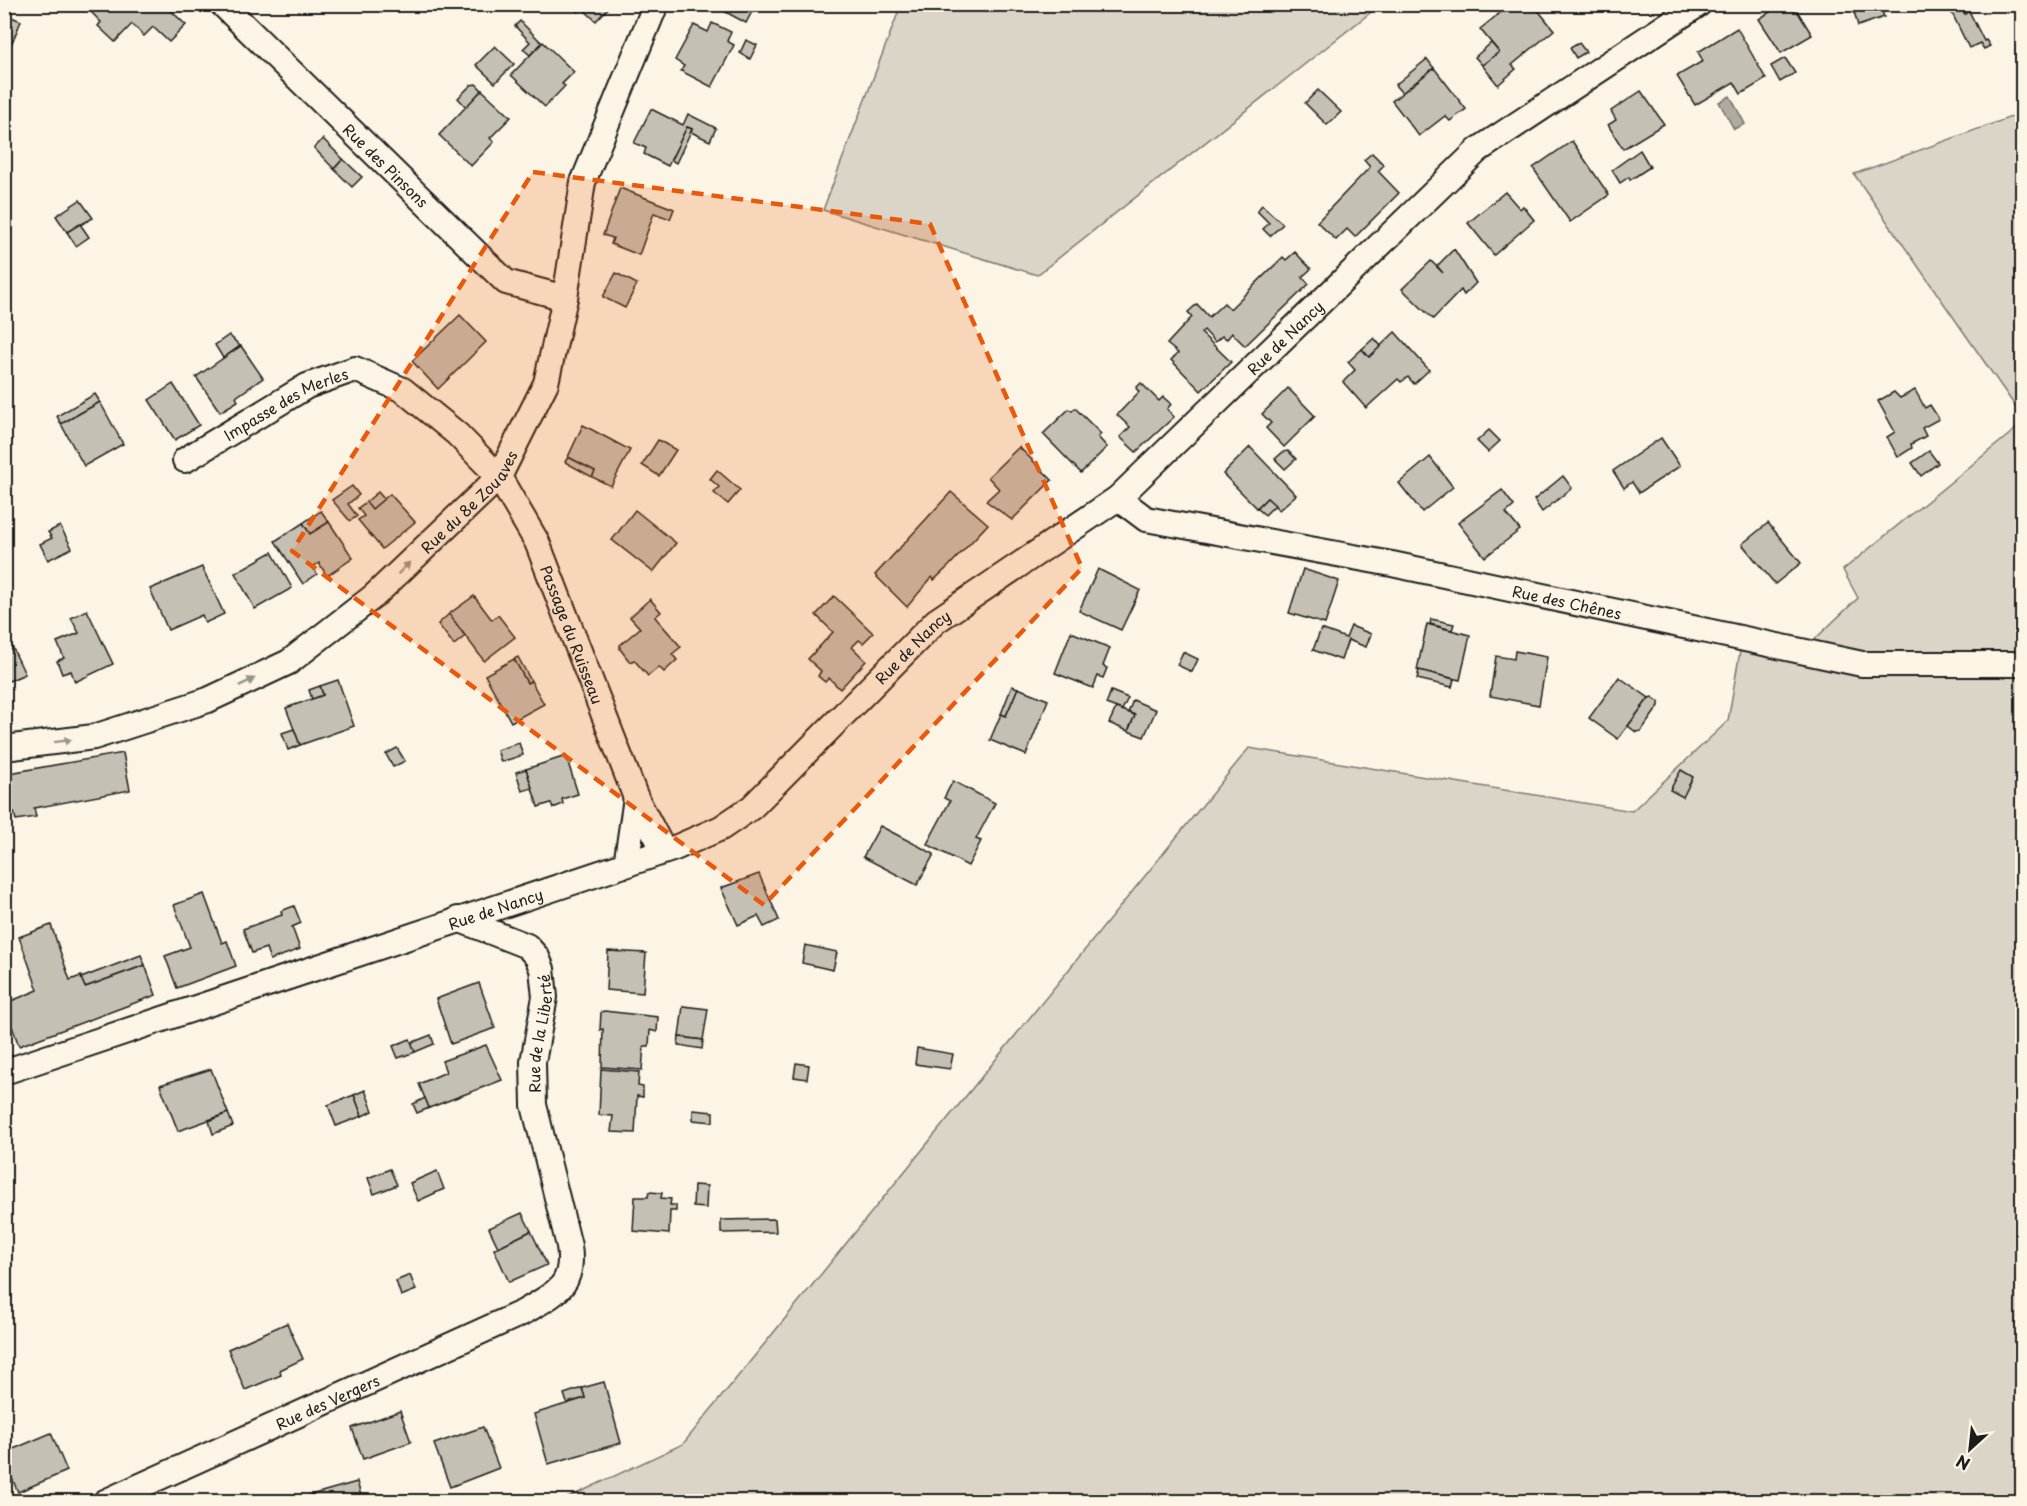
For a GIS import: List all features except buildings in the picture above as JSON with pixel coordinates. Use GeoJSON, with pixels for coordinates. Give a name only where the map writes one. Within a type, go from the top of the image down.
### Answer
{"type":"FeatureCollection","features":[{"type":"Feature","properties":{"kind":"street","name":"Rue des Pinsons"},"geometry":{"type":"LineString","coordinates":[[222,4],[506,282],[565,298]]}},
{"type":"Feature","properties":{"kind":"street","name":"Rue du 8e Zouaves"},"geometry":{"type":"LineString","coordinates":[[4,748],[94,737],[208,700],[289,662],[374,596],[492,483],[546,383],[565,298],[582,182],[656,4]]}},
{"type":"Feature","properties":{"kind":"street","name":"Rue de Nancy"},"geometry":{"type":"LineString","coordinates":[[4,1072],[458,919],[626,865],[722,828],[752,807],[936,621],[1118,498],[1478,150],[1700,4]]}},
{"type":"Feature","properties":{"kind":"street","name":"Impasse des Merles"},"geometry":{"type":"LineString","coordinates":[[186,460],[307,386],[355,369],[403,390],[457,434],[492,483]]}},
{"type":"Feature","properties":{"kind":"street","name":"Passage du Ruisseau"},"geometry":{"type":"LineString","coordinates":[[492,483],[537,542],[636,798],[664,851]]}},
{"type":"Feature","properties":{"kind":"street","name":"Rue des Chênes"},"geometry":{"type":"LineString","coordinates":[[1118,498],[1146,519],[1392,564],[1862,664],[2022,664]]}},
{"type":"Feature","properties":{"kind":"street","name":"Passage du Ruisseau"},"geometry":{"type":"LineString","coordinates":[[626,865],[636,798]]}},
{"type":"Feature","properties":{"kind":"street","name":"Rue de la Liberté"},"geometry":{"type":"LineString","coordinates":[[458,919],[527,946],[537,957],[542,969],[545,998],[533,1062],[534,1105],[571,1260],[570,1270],[564,1284],[549,1296]]}},
{"type":"Feature","properties":{"kind":"street","name":"Rue des Vergers"},"geometry":{"type":"LineString","coordinates":[[105,1502],[524,1312],[549,1296]]}},
{"type":"Feature","properties":{"kind":"highlighted area"},"geometry":{"type":"Polygon","coordinates":[[[533,172],[930,224],[1082,568],[764,905],[292,551],[533,172]]]}},
{"type":"Feature","properties":{"kind":"shaded area"},"geometry":{"type":"Polygon","coordinates":[[[901,4],[1380,5],[1037,275],[823,210],[901,4]]]}},
{"type":"Feature","properties":{"kind":"shaded area"},"geometry":{"type":"Polygon","coordinates":[[[1730,96],[1745,124],[1734,129],[1719,102],[1730,96]]]}},
{"type":"Feature","properties":{"kind":"shaded area"},"geometry":{"type":"Polygon","coordinates":[[[2022,113],[2022,416],[1854,174],[2022,113]]]}},
{"type":"Feature","properties":{"kind":"shaded area"},"geometry":{"type":"Polygon","coordinates":[[[2022,424],[2022,1501],[559,1502],[683,1444],[1249,748],[1632,811],[1728,721],[1740,651],[1796,657],[1858,598],[1843,570],[2022,424]]]}}]}
